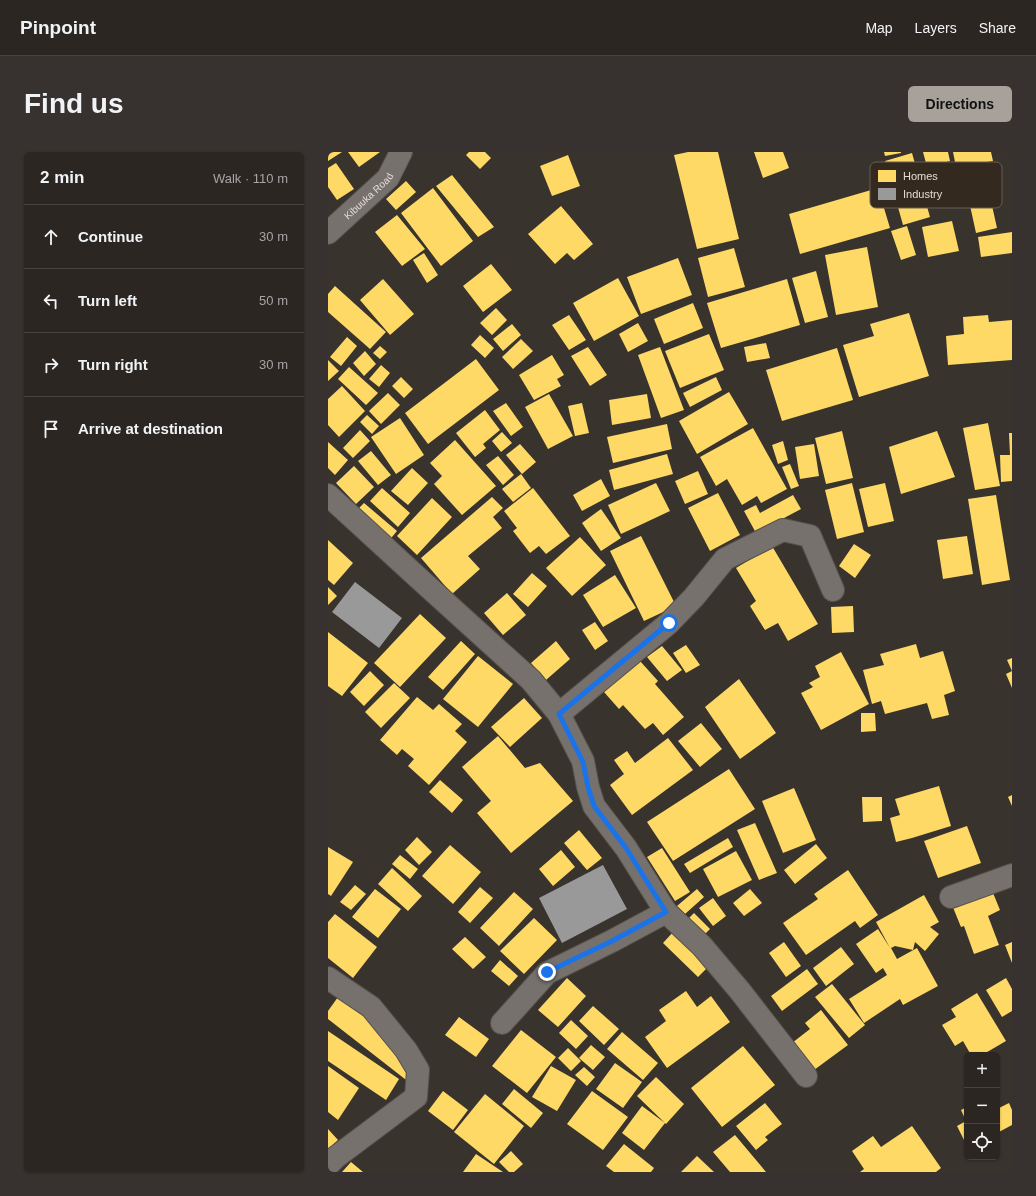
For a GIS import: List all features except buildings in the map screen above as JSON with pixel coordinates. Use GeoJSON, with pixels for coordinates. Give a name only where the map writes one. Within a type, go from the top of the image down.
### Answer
{"type":"FeatureCollection","features":[{"type":"Feature","properties":{"kind":"street","name":"Kibuuka Road"},"geometry":{"type":"LineString","coordinates":[[328,233],[388,178],[401,152]]}},
{"type":"Feature","properties":{"kind":"street"},"geometry":{"type":"LineString","coordinates":[[328,494],[531,680],[559,714],[583,762],[588,787],[594,806],[626,848],[666,912],[707,952],[740,991],[806,1076]]}},
{"type":"Feature","properties":{"kind":"street"},"geometry":{"type":"LineString","coordinates":[[559,714],[669,623],[694,597],[725,559],[783,530],[810,536],[833,590]]}},
{"type":"Feature","properties":{"kind":"street"},"geometry":{"type":"LineString","coordinates":[[951,897],[1012,875]]}},
{"type":"Feature","properties":{"kind":"street"},"geometry":{"type":"LineString","coordinates":[[502,1023],[547,972],[666,912]]}},
{"type":"Feature","properties":{"kind":"street"},"geometry":{"type":"LineString","coordinates":[[328,978],[371,1007],[406,1050],[418,1070],[416,1097],[336,1157],[328,1165]]}},
{"type":"Feature","properties":{"kind":"route"},"geometry":{"type":"LineString","coordinates":[[547,972],[612,941],[666,912],[626,848],[594,806],[588,787],[583,762],[559,714],[669,623]]}}]}
